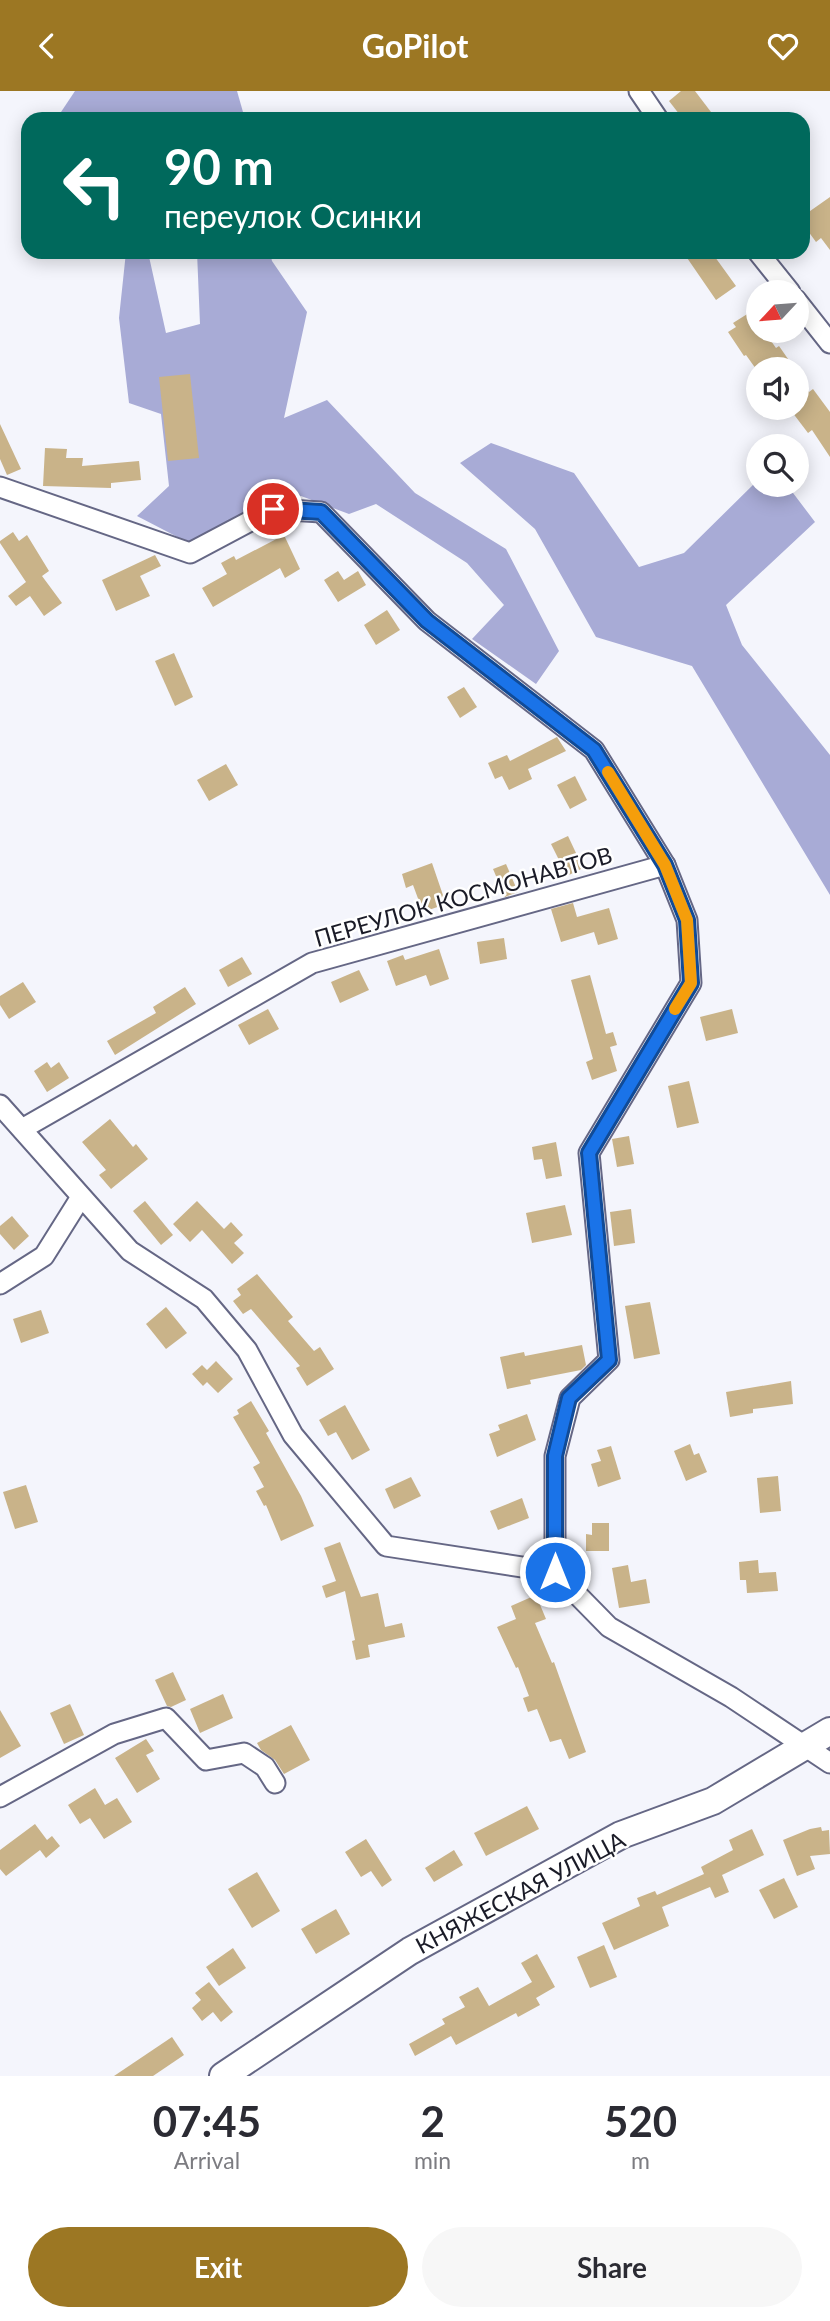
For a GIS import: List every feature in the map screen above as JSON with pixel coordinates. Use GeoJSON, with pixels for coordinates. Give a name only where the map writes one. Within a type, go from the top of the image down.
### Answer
{"type":"FeatureCollection","features":[{"type":"Feature","properties":{"kind":"street"},"geometry":{"type":"LineString","coordinates":[[639,91],[653,112]]}},
{"type":"Feature","properties":{"kind":"street"},"geometry":{"type":"LineString","coordinates":[[764,259],[780,280]]}},
{"type":"Feature","properties":{"kind":"street"},"geometry":{"type":"LineString","coordinates":[[809,316],[830,343]]}},
{"type":"Feature","properties":{"kind":"street"},"geometry":{"type":"LineString","coordinates":[[0,487],[190,553],[273,509],[321,512],[427,621],[594,750],[665,865],[687,920],[691,983],[589,1153],[609,1360],[569,1398],[555,1456],[555,1572]]}},
{"type":"Feature","properties":{"kind":"street","name":"ПЕРЕУЛОК КОСМОНАВТОВ"},"geometry":{"type":"LineString","coordinates":[[23,1129],[312,963],[665,865]]}},
{"type":"Feature","properties":{"kind":"street"},"geometry":{"type":"LineString","coordinates":[[0,1104],[130,1251],[204,1299],[247,1350],[293,1435],[386,1546],[555,1572],[609,1627],[731,1697],[830,1763]]}},
{"type":"Feature","properties":{"kind":"street"},"geometry":{"type":"LineString","coordinates":[[0,1285],[44,1256],[81,1197]]}},
{"type":"Feature","properties":{"kind":"street"},"geometry":{"type":"LineString","coordinates":[[0,1797],[114,1734],[166,1718],[206,1760],[244,1753],[265,1766],[275,1783]]}},
{"type":"Feature","properties":{"kind":"street","name":"КНЯЖЕСКАЯ УЛИЦА"},"geometry":{"type":"LineString","coordinates":[[223,2076],[410,1951],[621,1835],[713,1801],[830,1731]]}},
{"type":"Feature","properties":{"kind":"shaded area"},"geometry":{"type":"Polygon","coordinates":[[[75,91],[237,91],[243,112],[61,112],[75,91]]]}},
{"type":"Feature","properties":{"kind":"shaded area"},"geometry":{"type":"Polygon","coordinates":[[[125,259],[150,259],[166,333],[200,324],[197,259],[272,259],[307,312],[284,418],[327,400],[415,493],[506,549],[559,651],[536,684],[472,639],[504,605],[467,563],[376,504],[349,514],[301,496],[253,510],[189,543],[137,516],[169,486],[161,414],[129,403],[119,318],[125,259]]]}},
{"type":"Feature","properties":{"kind":"shaded area"},"geometry":{"type":"Polygon","coordinates":[[[491,443],[574,473],[639,567],[684,553],[746,492],[746,497],[796,497],[815,522],[726,605],[742,645],[830,755],[830,895],[692,666],[596,637],[535,529],[460,463],[491,443]]]}},
{"type":"Feature","properties":{"kind":"building"},"geometry":{"type":"Polygon","coordinates":[[[681,91],[695,91],[711,112],[678,112],[669,101],[681,91]]]}},
{"type":"Feature","properties":{"kind":"building"},"geometry":{"type":"Polygon","coordinates":[[[830,197],[830,250],[821,238],[816,242],[810,234],[810,211],[830,197]]]}},
{"type":"Feature","properties":{"kind":"building"},"geometry":{"type":"Polygon","coordinates":[[[688,259],[716,259],[736,286],[716,300],[688,259]]]}},
{"type":"Feature","properties":{"kind":"building"},"geometry":{"type":"Polygon","coordinates":[[[746,315],[746,343],[772,343],[776,348],[779,346],[787,357],[744,356],[728,332],[736,327],[733,323],[746,315]]]}},
{"type":"Feature","properties":{"kind":"building"},"geometry":{"type":"Polygon","coordinates":[[[190,374],[199,458],[168,461],[159,377],[190,374]]]}},
{"type":"Feature","properties":{"kind":"building"},"geometry":{"type":"Polygon","coordinates":[[[813,389],[830,412],[830,457],[812,430],[808,433],[798,420],[809,420],[809,392],[813,389]]]}},
{"type":"Feature","properties":{"kind":"building"},"geometry":{"type":"Polygon","coordinates":[[[0,424],[21,469],[7,475],[0,459],[0,424]]]}},
{"type":"Feature","properties":{"kind":"building"},"geometry":{"type":"Polygon","coordinates":[[[45,448],[67,449],[66,458],[83,458],[82,466],[139,461],[141,480],[111,483],[111,488],[43,486],[45,448]]]}},
{"type":"Feature","properties":{"kind":"building"},"geometry":{"type":"Polygon","coordinates":[[[13,532],[19,541],[27,535],[49,571],[42,576],[62,603],[44,616],[30,596],[16,606],[8,596],[26,582],[0,543],[13,532]]]}},
{"type":"Feature","properties":{"kind":"building"},"geometry":{"type":"Polygon","coordinates":[[[284,535],[300,569],[285,578],[280,568],[213,607],[202,588],[227,574],[221,563],[234,556],[236,560],[284,535]]]}},
{"type":"Feature","properties":{"kind":"building"},"geometry":{"type":"Polygon","coordinates":[[[155,555],[161,566],[140,576],[150,596],[116,611],[102,580],[155,555]]]}},
{"type":"Feature","properties":{"kind":"building"},"geometry":{"type":"Polygon","coordinates":[[[338,571],[344,580],[358,571],[366,585],[338,602],[324,580],[338,571]]]}},
{"type":"Feature","properties":{"kind":"building"},"geometry":{"type":"Polygon","coordinates":[[[387,610],[400,630],[376,645],[364,625],[387,610]]]}},
{"type":"Feature","properties":{"kind":"building"},"geometry":{"type":"Polygon","coordinates":[[[174,653],[193,697],[175,706],[155,661],[174,653]]]}},
{"type":"Feature","properties":{"kind":"building"},"geometry":{"type":"Polygon","coordinates":[[[464,687],[477,707],[460,718],[447,697],[464,687]]]}},
{"type":"Feature","properties":{"kind":"building"},"geometry":{"type":"Polygon","coordinates":[[[557,737],[566,751],[528,769],[532,779],[509,790],[502,776],[495,779],[488,763],[507,755],[510,761],[557,737]]]}},
{"type":"Feature","properties":{"kind":"building"},"geometry":{"type":"Polygon","coordinates":[[[226,764],[238,785],[209,801],[197,780],[226,764]]]}},
{"type":"Feature","properties":{"kind":"building"},"geometry":{"type":"Polygon","coordinates":[[[575,776],[587,800],[570,809],[557,785],[575,776]]]}},
{"type":"Feature","properties":{"kind":"building"},"geometry":{"type":"Polygon","coordinates":[[[568,836],[583,868],[567,876],[551,844],[568,836]]]}},
{"type":"Feature","properties":{"kind":"building"},"geometry":{"type":"Polygon","coordinates":[[[432,863],[446,904],[423,912],[413,885],[406,888],[402,874],[432,863]]]}},
{"type":"Feature","properties":{"kind":"building"},"geometry":{"type":"Polygon","coordinates":[[[506,864],[518,892],[505,897],[493,869],[506,864]]]}},
{"type":"Feature","properties":{"kind":"building"},"geometry":{"type":"Polygon","coordinates":[[[573,903],[577,917],[609,908],[618,939],[598,945],[594,932],[561,942],[551,909],[573,903]]]}},
{"type":"Feature","properties":{"kind":"building"},"geometry":{"type":"Polygon","coordinates":[[[504,938],[507,959],[480,964],[477,942],[504,938]]]}},
{"type":"Feature","properties":{"kind":"building"},"geometry":{"type":"Polygon","coordinates":[[[439,949],[449,979],[430,986],[426,975],[396,986],[387,961],[403,955],[405,960],[439,949]]]}},
{"type":"Feature","properties":{"kind":"building"},"geometry":{"type":"Polygon","coordinates":[[[242,957],[252,974],[228,987],[219,970],[242,957]]]}},
{"type":"Feature","properties":{"kind":"building"},"geometry":{"type":"Polygon","coordinates":[[[359,970],[369,990],[340,1003],[331,982],[359,970]]]}},
{"type":"Feature","properties":{"kind":"building"},"geometry":{"type":"Polygon","coordinates":[[[590,975],[606,1034],[613,1032],[617,1045],[610,1047],[617,1071],[592,1080],[586,1062],[593,1059],[571,980],[590,975]]]}},
{"type":"Feature","properties":{"kind":"building"},"geometry":{"type":"Polygon","coordinates":[[[23,982],[36,1002],[9,1019],[0,1005],[0,996],[23,982]]]}},
{"type":"Feature","properties":{"kind":"building"},"geometry":{"type":"Polygon","coordinates":[[[185,987],[196,1004],[115,1055],[107,1041],[156,1013],[153,1007],[185,987]]]}},
{"type":"Feature","properties":{"kind":"building"},"geometry":{"type":"Polygon","coordinates":[[[268,1009],[279,1029],[249,1045],[238,1025],[268,1009]]]}},
{"type":"Feature","properties":{"kind":"building"},"geometry":{"type":"Polygon","coordinates":[[[732,1009],[738,1033],[706,1041],[700,1017],[732,1009]]]}},
{"type":"Feature","properties":{"kind":"building"},"geometry":{"type":"Polygon","coordinates":[[[47,1062],[51,1068],[59,1062],[69,1078],[47,1092],[34,1071],[47,1062]]]}},
{"type":"Feature","properties":{"kind":"building"},"geometry":{"type":"Polygon","coordinates":[[[689,1081],[699,1123],[677,1128],[668,1086],[689,1081]]]}},
{"type":"Feature","properties":{"kind":"building"},"geometry":{"type":"Polygon","coordinates":[[[110,1119],[133,1147],[136,1144],[148,1159],[111,1189],[99,1175],[106,1170],[82,1142],[110,1119]]]}},
{"type":"Feature","properties":{"kind":"building"},"geometry":{"type":"Polygon","coordinates":[[[629,1136],[634,1164],[617,1167],[612,1139],[629,1136]]]}},
{"type":"Feature","properties":{"kind":"building"},"geometry":{"type":"Polygon","coordinates":[[[556,1142],[562,1176],[546,1179],[542,1159],[534,1160],[532,1147],[556,1142]]]}},
{"type":"Feature","properties":{"kind":"building"},"geometry":{"type":"Polygon","coordinates":[[[145,1201],[173,1235],[161,1245],[133,1211],[145,1201]]]}},
{"type":"Feature","properties":{"kind":"building"},"geometry":{"type":"Polygon","coordinates":[[[197,1201],[224,1229],[231,1222],[243,1235],[234,1243],[244,1253],[232,1264],[202,1230],[190,1242],[173,1224],[197,1201]]]}},
{"type":"Feature","properties":{"kind":"building"},"geometry":{"type":"Polygon","coordinates":[[[565,1205],[572,1235],[532,1243],[526,1213],[565,1205]]]}},
{"type":"Feature","properties":{"kind":"building"},"geometry":{"type":"Polygon","coordinates":[[[631,1209],[635,1243],[614,1246],[610,1212],[631,1209]]]}},
{"type":"Feature","properties":{"kind":"building"},"geometry":{"type":"Polygon","coordinates":[[[12,1216],[29,1236],[14,1250],[0,1234],[0,1226],[12,1216]]]}},
{"type":"Feature","properties":{"kind":"building"},"geometry":{"type":"Polygon","coordinates":[[[257,1274],[293,1317],[288,1321],[314,1351],[320,1347],[334,1369],[307,1386],[296,1368],[300,1366],[251,1309],[243,1314],[233,1301],[241,1295],[237,1289],[257,1274]]]}},
{"type":"Feature","properties":{"kind":"building"},"geometry":{"type":"Polygon","coordinates":[[[650,1302],[660,1354],[634,1359],[625,1306],[650,1302]]]}},
{"type":"Feature","properties":{"kind":"building"},"geometry":{"type":"Polygon","coordinates":[[[166,1307],[187,1333],[166,1349],[146,1324],[166,1307]]]}},
{"type":"Feature","properties":{"kind":"building"},"geometry":{"type":"Polygon","coordinates":[[[41,1310],[49,1333],[21,1343],[13,1319],[41,1310]]]}},
{"type":"Feature","properties":{"kind":"building"},"geometry":{"type":"Polygon","coordinates":[[[582,1345],[586,1365],[581,1370],[530,1380],[531,1384],[507,1389],[500,1357],[524,1352],[525,1356],[582,1345]]]}},
{"type":"Feature","properties":{"kind":"building"},"geometry":{"type":"Polygon","coordinates":[[[216,1361],[233,1379],[218,1393],[207,1382],[203,1386],[192,1374],[202,1365],[207,1370],[216,1361]]]}},
{"type":"Feature","properties":{"kind":"building"},"geometry":{"type":"Polygon","coordinates":[[[791,1381],[793,1404],[753,1409],[753,1413],[730,1417],[726,1392],[791,1381]]]}},
{"type":"Feature","properties":{"kind":"building"},"geometry":{"type":"Polygon","coordinates":[[[251,1401],[269,1431],[266,1433],[301,1496],[314,1526],[281,1541],[266,1505],[264,1506],[256,1491],[264,1487],[253,1467],[260,1463],[233,1417],[239,1414],[237,1410],[251,1401]]]}},
{"type":"Feature","properties":{"kind":"building"},"geometry":{"type":"Polygon","coordinates":[[[345,1405],[370,1450],[352,1460],[336,1432],[328,1436],[319,1420],[345,1405]]]}},
{"type":"Feature","properties":{"kind":"building"},"geometry":{"type":"Polygon","coordinates":[[[527,1414],[536,1440],[497,1457],[489,1434],[500,1430],[498,1425],[527,1414]]]}},
{"type":"Feature","properties":{"kind":"building"},"geometry":{"type":"Polygon","coordinates":[[[690,1444],[694,1455],[699,1453],[707,1472],[686,1481],[674,1451],[690,1444]]]}},
{"type":"Feature","properties":{"kind":"building"},"geometry":{"type":"Polygon","coordinates":[[[611,1446],[621,1479],[598,1487],[591,1464],[601,1461],[597,1450],[611,1446]]]}},
{"type":"Feature","properties":{"kind":"building"},"geometry":{"type":"Polygon","coordinates":[[[778,1476],[781,1511],[760,1513],[757,1478],[778,1476]]]}},
{"type":"Feature","properties":{"kind":"building"},"geometry":{"type":"Polygon","coordinates":[[[411,1477],[421,1496],[394,1509],[385,1489],[411,1477]]]}},
{"type":"Feature","properties":{"kind":"building"},"geometry":{"type":"Polygon","coordinates":[[[26,1485],[38,1522],[15,1529],[3,1492],[26,1485]]]}},
{"type":"Feature","properties":{"kind":"building"},"geometry":{"type":"Polygon","coordinates":[[[522,1498],[529,1518],[498,1530],[490,1511],[522,1498]]]}},
{"type":"Feature","properties":{"kind":"building"},"geometry":{"type":"Polygon","coordinates":[[[592,1523],[609,1523],[609,1551],[586,1551],[586,1534],[592,1535],[592,1523]]]}},
{"type":"Feature","properties":{"kind":"building"},"geometry":{"type":"Polygon","coordinates":[[[340,1542],[361,1597],[378,1593],[385,1627],[402,1623],[405,1637],[368,1645],[370,1657],[356,1660],[352,1641],[355,1640],[345,1591],[326,1598],[322,1586],[336,1581],[324,1548],[340,1542]]]}},
{"type":"Feature","properties":{"kind":"building"},"geometry":{"type":"Polygon","coordinates":[[[758,1560],[759,1573],[776,1572],[778,1591],[747,1593],[746,1580],[740,1580],[739,1562],[758,1560]]]}},
{"type":"Feature","properties":{"kind":"building"},"geometry":{"type":"Polygon","coordinates":[[[628,1565],[631,1582],[646,1579],[650,1603],[619,1608],[612,1568],[628,1565]]]}},
{"type":"Feature","properties":{"kind":"building"},"geometry":{"type":"Polygon","coordinates":[[[536,1595],[546,1619],[535,1623],[552,1663],[554,1662],[586,1752],[569,1759],[561,1739],[550,1742],[537,1709],[528,1712],[523,1698],[529,1696],[518,1667],[516,1668],[497,1627],[516,1619],[511,1606],[536,1595]]]}},
{"type":"Feature","properties":{"kind":"building"},"geometry":{"type":"Polygon","coordinates":[[[173,1672],[186,1700],[171,1707],[167,1706],[155,1680],[173,1672]]]}},
{"type":"Feature","properties":{"kind":"building"},"geometry":{"type":"Polygon","coordinates":[[[223,1694],[233,1718],[200,1733],[190,1709],[223,1694]]]}},
{"type":"Feature","properties":{"kind":"building"},"geometry":{"type":"Polygon","coordinates":[[[70,1704],[84,1735],[64,1744],[50,1713],[70,1704]]]}},
{"type":"Feature","properties":{"kind":"building"},"geometry":{"type":"Polygon","coordinates":[[[0,1710],[21,1746],[0,1758],[0,1710]]]}},
{"type":"Feature","properties":{"kind":"building"},"geometry":{"type":"Polygon","coordinates":[[[291,1725],[310,1760],[284,1774],[275,1760],[261,1750],[257,1743],[291,1725]]]}},
{"type":"Feature","properties":{"kind":"building"},"geometry":{"type":"Polygon","coordinates":[[[146,1739],[154,1751],[146,1755],[160,1779],[137,1793],[115,1758],[146,1739]]]}},
{"type":"Feature","properties":{"kind":"building"},"geometry":{"type":"Polygon","coordinates":[[[95,1788],[105,1805],[117,1798],[132,1822],[104,1839],[90,1818],[80,1824],[68,1805],[95,1788]]]}},
{"type":"Feature","properties":{"kind":"building"},"geometry":{"type":"Polygon","coordinates":[[[527,1806],[539,1829],[486,1856],[474,1833],[527,1806]]]}},
{"type":"Feature","properties":{"kind":"building"},"geometry":{"type":"Polygon","coordinates":[[[35,1824],[47,1840],[52,1836],[60,1846],[46,1858],[40,1850],[6,1876],[0,1869],[0,1850],[35,1824]]]}},
{"type":"Feature","properties":{"kind":"building"},"geometry":{"type":"Polygon","coordinates":[[[821,1827],[822,1831],[829,1830],[830,1854],[810,1856],[815,1869],[797,1876],[783,1840],[821,1827]]]}},
{"type":"Feature","properties":{"kind":"building"},"geometry":{"type":"Polygon","coordinates":[[[752,1829],[764,1855],[722,1875],[729,1892],[715,1898],[710,1887],[662,1907],[669,1926],[614,1950],[602,1923],[640,1906],[637,1898],[655,1891],[657,1895],[704,1874],[701,1867],[733,1850],[729,1840],[752,1829]]]}},
{"type":"Feature","properties":{"kind":"building"},"geometry":{"type":"Polygon","coordinates":[[[366,1839],[392,1880],[382,1887],[371,1871],[361,1877],[345,1852],[366,1839]]]}},
{"type":"Feature","properties":{"kind":"building"},"geometry":{"type":"Polygon","coordinates":[[[454,1850],[463,1865],[434,1882],[425,1868],[454,1850]]]}},
{"type":"Feature","properties":{"kind":"building"},"geometry":{"type":"Polygon","coordinates":[[[257,1872],[280,1911],[252,1928],[228,1889],[257,1872]]]}},
{"type":"Feature","properties":{"kind":"building"},"geometry":{"type":"Polygon","coordinates":[[[784,1878],[798,1907],[774,1919],[759,1890],[784,1878]]]}},
{"type":"Feature","properties":{"kind":"building"},"geometry":{"type":"Polygon","coordinates":[[[336,1909],[350,1934],[316,1954],[301,1929],[336,1909]]]}},
{"type":"Feature","properties":{"kind":"building"},"geometry":{"type":"Polygon","coordinates":[[[604,1945],[617,1977],[590,1988],[577,1957],[604,1945]]]}},
{"type":"Feature","properties":{"kind":"building"},"geometry":{"type":"Polygon","coordinates":[[[233,1948],[246,1968],[219,1986],[206,1967],[233,1948]]]}},
{"type":"Feature","properties":{"kind":"building"},"geometry":{"type":"Polygon","coordinates":[[[537,1954],[555,1987],[536,1998],[540,2005],[518,2017],[516,2013],[456,2045],[451,2036],[415,2056],[409,2044],[445,2024],[442,2019],[465,2007],[459,1997],[478,1987],[489,2006],[532,1982],[521,1963],[537,1954]]]}},
{"type":"Feature","properties":{"kind":"building"},"geometry":{"type":"Polygon","coordinates":[[[209,1982],[233,2012],[221,2022],[213,2012],[202,2021],[192,2008],[201,2000],[195,1993],[209,1982]]]}},
{"type":"Feature","properties":{"kind":"building"},"geometry":{"type":"Polygon","coordinates":[[[172,2037],[184,2055],[153,2076],[114,2076],[172,2037]]]}},
{"type":"Feature","properties":{"kind":"slow traffic"},"geometry":{"type":"LineString","coordinates":[[608,772],[665,865],[687,920],[691,983],[675,1009]]}},
{"type":"Feature","properties":{"kind":"route"},"geometry":{"type":"LineString","coordinates":[[273,509],[321,512],[427,621],[594,750],[665,865],[687,920],[691,983],[589,1153],[609,1360],[569,1398],[555,1456],[555,1572]]}}]}
